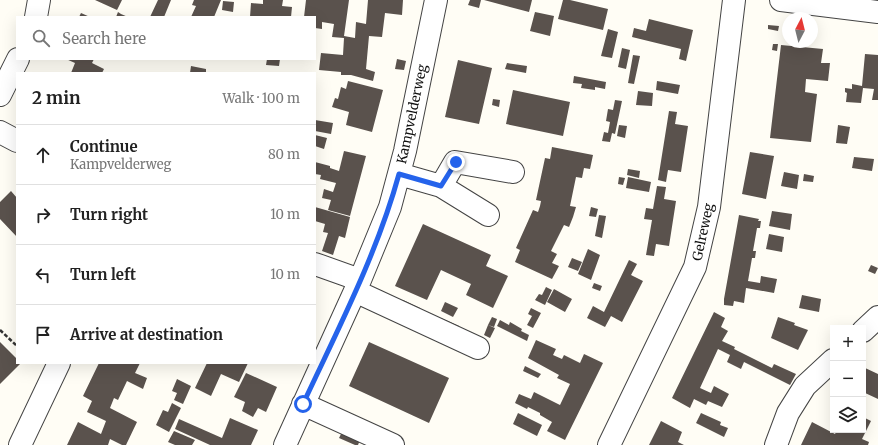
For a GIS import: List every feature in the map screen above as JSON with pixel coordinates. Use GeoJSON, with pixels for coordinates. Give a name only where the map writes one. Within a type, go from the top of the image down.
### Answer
{"type":"FeatureCollection","features":[{"type":"Feature","properties":{"kind":"street"},"geometry":{"type":"LineString","coordinates":[[36,16],[39,0]]}},
{"type":"Feature","properties":{"kind":"street","name":"Kampvelderweg"},"geometry":{"type":"LineString","coordinates":[[285,445],[358,286],[390,207],[405,151],[436,0]]}},
{"type":"Feature","properties":{"kind":"street","name":"Gelreweg"},"geometry":{"type":"LineString","coordinates":[[609,445],[695,267],[709,207],[734,0]]}},
{"type":"Feature","properties":{"kind":"street"},"geometry":{"type":"LineString","coordinates":[[781,0],[835,4],[878,12]]}},
{"type":"Feature","properties":{"kind":"street"},"geometry":{"type":"LineString","coordinates":[[0,95],[18,60]]}},
{"type":"Feature","properties":{"kind":"street"},"geometry":{"type":"LineString","coordinates":[[0,132],[16,140]]}},
{"type":"Feature","properties":{"kind":"street"},"geometry":{"type":"LineString","coordinates":[[441,186],[456,162],[513,172]]}},
{"type":"Feature","properties":{"kind":"street"},"geometry":{"type":"LineString","coordinates":[[399,174],[441,186],[488,215]]}},
{"type":"Feature","properties":{"kind":"street"},"geometry":{"type":"LineString","coordinates":[[316,265],[478,348]]}},
{"type":"Feature","properties":{"kind":"street"},"geometry":{"type":"LineString","coordinates":[[866,328],[878,317]]}},
{"type":"Feature","properties":{"kind":"street"},"geometry":{"type":"LineString","coordinates":[[776,445],[788,413],[805,386],[832,361]]}},
{"type":"Feature","properties":{"kind":"street"},"geometry":{"type":"LineString","coordinates":[[20,445],[59,364]]}},
{"type":"Feature","properties":{"kind":"street"},"geometry":{"type":"LineString","coordinates":[[303,404],[394,445]]}},
{"type":"Feature","properties":{"kind":"path"},"geometry":{"type":"LineString","coordinates":[[0,330],[16,345]]}},
{"type":"Feature","properties":{"kind":"building"},"geometry":{"type":"Polygon","coordinates":[[[95,0],[122,0],[117,10],[95,0]]]}},
{"type":"Feature","properties":{"kind":"building"},"geometry":{"type":"Polygon","coordinates":[[[158,0],[171,0],[164,16],[150,16],[158,0]]]}},
{"type":"Feature","properties":{"kind":"building"},"geometry":{"type":"Polygon","coordinates":[[[194,0],[221,0],[214,16],[191,16],[196,6],[192,5],[194,0]]]}},
{"type":"Feature","properties":{"kind":"building"},"geometry":{"type":"Polygon","coordinates":[[[263,0],[283,0],[282,6],[292,7],[291,16],[250,16],[251,3],[263,4],[263,0]]]}},
{"type":"Feature","properties":{"kind":"building"},"geometry":{"type":"Polygon","coordinates":[[[306,0],[349,0],[344,36],[355,38],[356,22],[366,24],[368,0],[403,0],[402,15],[385,13],[382,37],[369,36],[366,69],[375,72],[373,81],[351,75],[341,75],[341,72],[319,70],[321,53],[343,55],[344,38],[332,37],[334,24],[322,22],[322,29],[316,28],[316,16],[304,16],[306,0]]]}},
{"type":"Feature","properties":{"kind":"building"},"geometry":{"type":"Polygon","coordinates":[[[470,0],[481,0],[479,8],[468,5],[470,0]]]}},
{"type":"Feature","properties":{"kind":"building"},"geometry":{"type":"Polygon","coordinates":[[[484,0],[532,0],[529,12],[484,0]]]}},
{"type":"Feature","properties":{"kind":"building"},"geometry":{"type":"Polygon","coordinates":[[[563,0],[570,0],[608,9],[603,30],[558,19],[563,0]]]}},
{"type":"Feature","properties":{"kind":"building"},"geometry":{"type":"Polygon","coordinates":[[[223,1],[234,2],[233,12],[222,10],[223,1]]]}},
{"type":"Feature","properties":{"kind":"building"},"geometry":{"type":"Polygon","coordinates":[[[118,12],[126,16],[116,16],[118,12]]]}},
{"type":"Feature","properties":{"kind":"building"},"geometry":{"type":"Polygon","coordinates":[[[535,12],[554,16],[550,36],[530,31],[535,12]]]}},
{"type":"Feature","properties":{"kind":"building"},"geometry":{"type":"Polygon","coordinates":[[[81,13],[88,16],[80,16],[81,13]]]}},
{"type":"Feature","properties":{"kind":"building"},"geometry":{"type":"Polygon","coordinates":[[[649,19],[693,30],[686,61],[679,59],[681,49],[632,37],[634,28],[646,31],[649,19]]]}},
{"type":"Feature","properties":{"kind":"building"},"geometry":{"type":"Polygon","coordinates":[[[768,25],[779,26],[778,31],[768,29],[768,25]]]}},
{"type":"Feature","properties":{"kind":"building"},"geometry":{"type":"Polygon","coordinates":[[[608,29],[618,32],[612,58],[601,56],[608,29]]]}},
{"type":"Feature","properties":{"kind":"building"},"geometry":{"type":"Polygon","coordinates":[[[773,44],[778,44],[777,51],[772,50],[773,44]]]}},
{"type":"Feature","properties":{"kind":"building"},"geometry":{"type":"Polygon","coordinates":[[[781,45],[782,48],[823,49],[821,63],[830,63],[828,81],[806,79],[805,92],[817,94],[811,142],[770,138],[781,45]]]}},
{"type":"Feature","properties":{"kind":"building"},"geometry":{"type":"Polygon","coordinates":[[[622,48],[630,50],[626,69],[618,67],[622,48]]]}},
{"type":"Feature","properties":{"kind":"building"},"geometry":{"type":"Polygon","coordinates":[[[865,54],[878,55],[878,100],[872,100],[874,89],[863,88],[861,103],[846,102],[847,93],[845,92],[845,88],[852,89],[852,84],[862,86],[865,54]]]}},
{"type":"Feature","properties":{"kind":"building"},"geometry":{"type":"Polygon","coordinates":[[[633,55],[640,56],[634,84],[628,83],[633,55]]]}},
{"type":"Feature","properties":{"kind":"building"},"geometry":{"type":"Polygon","coordinates":[[[397,59],[406,61],[404,70],[395,69],[397,59]]]}},
{"type":"Feature","properties":{"kind":"building"},"geometry":{"type":"Polygon","coordinates":[[[68,60],[94,60],[92,63],[104,69],[102,72],[71,72],[75,63],[68,60]]]}},
{"type":"Feature","properties":{"kind":"building"},"geometry":{"type":"Polygon","coordinates":[[[267,60],[280,60],[279,66],[266,65],[267,60]]]}},
{"type":"Feature","properties":{"kind":"building"},"geometry":{"type":"Polygon","coordinates":[[[458,60],[492,68],[479,124],[445,117],[458,60]]]}},
{"type":"Feature","properties":{"kind":"building"},"geometry":{"type":"Polygon","coordinates":[[[507,63],[527,66],[526,73],[505,69],[507,63]]]}},
{"type":"Feature","properties":{"kind":"building"},"geometry":{"type":"Polygon","coordinates":[[[191,66],[206,69],[206,72],[190,72],[191,66]]]}},
{"type":"Feature","properties":{"kind":"building"},"geometry":{"type":"Polygon","coordinates":[[[574,76],[606,82],[605,89],[595,87],[595,90],[581,88],[582,84],[573,83],[574,76]]]}},
{"type":"Feature","properties":{"kind":"building"},"geometry":{"type":"Polygon","coordinates":[[[348,81],[383,90],[372,132],[346,125],[349,112],[332,107],[335,98],[338,99],[341,87],[346,89],[348,81]]]}},
{"type":"Feature","properties":{"kind":"building"},"geometry":{"type":"Polygon","coordinates":[[[657,81],[680,85],[678,94],[656,90],[657,81]]]}},
{"type":"Feature","properties":{"kind":"building"},"geometry":{"type":"Polygon","coordinates":[[[513,90],[570,102],[563,136],[506,124],[513,90]]]}},
{"type":"Feature","properties":{"kind":"building"},"geometry":{"type":"Polygon","coordinates":[[[638,91],[653,93],[652,106],[636,105],[638,91]]]}},
{"type":"Feature","properties":{"kind":"building"},"geometry":{"type":"Polygon","coordinates":[[[493,99],[500,100],[499,107],[492,105],[493,99]]]}},
{"type":"Feature","properties":{"kind":"building"},"geometry":{"type":"Polygon","coordinates":[[[615,100],[622,101],[615,134],[612,133],[610,142],[602,141],[604,132],[608,133],[610,122],[606,121],[608,109],[613,110],[615,100]]]}},
{"type":"Feature","properties":{"kind":"building"},"geometry":{"type":"Polygon","coordinates":[[[669,111],[677,112],[675,124],[688,126],[681,172],[668,170],[666,182],[658,180],[669,111]]]}},
{"type":"Feature","properties":{"kind":"building"},"geometry":{"type":"Polygon","coordinates":[[[316,120],[333,123],[331,134],[316,131],[316,120]]]}},
{"type":"Feature","properties":{"kind":"building"},"geometry":{"type":"Polygon","coordinates":[[[619,125],[627,126],[625,138],[617,136],[619,125]]]}},
{"type":"Feature","properties":{"kind":"building"},"geometry":{"type":"Polygon","coordinates":[[[838,125],[850,127],[847,144],[836,143],[838,125]]]}},
{"type":"Feature","properties":{"kind":"building"},"geometry":{"type":"Polygon","coordinates":[[[316,135],[327,138],[324,149],[316,146],[316,135]]]}},
{"type":"Feature","properties":{"kind":"building"},"geometry":{"type":"Polygon","coordinates":[[[552,147],[593,155],[590,169],[584,168],[582,178],[576,177],[570,206],[576,207],[569,227],[564,225],[551,251],[557,254],[552,263],[559,266],[552,279],[515,262],[520,250],[516,248],[533,210],[538,212],[540,206],[541,201],[536,200],[545,158],[550,159],[552,147]]]}},
{"type":"Feature","properties":{"kind":"building"},"geometry":{"type":"Polygon","coordinates":[[[344,151],[366,156],[350,216],[328,210],[331,200],[322,198],[324,189],[333,192],[336,183],[320,179],[321,175],[316,174],[316,162],[330,166],[330,168],[339,171],[344,151]]]}},
{"type":"Feature","properties":{"kind":"building"},"geometry":{"type":"Polygon","coordinates":[[[750,152],[774,156],[766,199],[742,194],[750,152]]]}},
{"type":"Feature","properties":{"kind":"building"},"geometry":{"type":"Polygon","coordinates":[[[854,157],[874,159],[872,171],[852,168],[854,157]]]}},
{"type":"Feature","properties":{"kind":"building"},"geometry":{"type":"Polygon","coordinates":[[[628,169],[640,171],[639,178],[627,175],[628,169]]]}},
{"type":"Feature","properties":{"kind":"building"},"geometry":{"type":"Polygon","coordinates":[[[784,172],[799,175],[797,189],[781,186],[784,172]]]}},
{"type":"Feature","properties":{"kind":"building"},"geometry":{"type":"Polygon","coordinates":[[[804,174],[814,176],[813,182],[803,181],[804,174]]]}},
{"type":"Feature","properties":{"kind":"building"},"geometry":{"type":"Polygon","coordinates":[[[619,177],[625,178],[623,185],[618,184],[619,177]]]}},
{"type":"Feature","properties":{"kind":"building"},"geometry":{"type":"Polygon","coordinates":[[[628,177],[651,182],[649,192],[626,188],[628,177]]]}},
{"type":"Feature","properties":{"kind":"building"},"geometry":{"type":"Polygon","coordinates":[[[657,186],[666,187],[664,199],[676,201],[669,246],[656,244],[654,256],[646,255],[652,220],[644,219],[646,208],[653,209],[657,186]]]}},
{"type":"Feature","properties":{"kind":"building"},"geometry":{"type":"Polygon","coordinates":[[[11,191],[16,197],[16,236],[0,219],[0,202],[11,191]]]}},
{"type":"Feature","properties":{"kind":"building"},"geometry":{"type":"Polygon","coordinates":[[[316,207],[350,217],[345,238],[339,236],[333,255],[322,251],[328,233],[323,232],[325,224],[316,221],[316,207]]]}},
{"type":"Feature","properties":{"kind":"building"},"geometry":{"type":"Polygon","coordinates":[[[591,207],[598,209],[596,217],[589,216],[591,207]]]}},
{"type":"Feature","properties":{"kind":"building"},"geometry":{"type":"Polygon","coordinates":[[[772,211],[792,214],[790,230],[769,226],[772,211]]]}},
{"type":"Feature","properties":{"kind":"building"},"geometry":{"type":"Polygon","coordinates":[[[599,215],[606,216],[602,238],[595,236],[599,215]]]}},
{"type":"Feature","properties":{"kind":"building"},"geometry":{"type":"Polygon","coordinates":[[[739,215],[759,219],[758,221],[761,221],[760,228],[757,228],[753,251],[756,251],[755,258],[752,258],[748,281],[760,283],[761,276],[777,279],[774,293],[746,288],[744,303],[734,301],[733,306],[724,305],[724,299],[739,215]]]}},
{"type":"Feature","properties":{"kind":"building"},"geometry":{"type":"Polygon","coordinates":[[[423,224],[491,255],[486,266],[508,276],[493,308],[466,295],[471,284],[441,270],[427,300],[395,286],[423,224]]]}},
{"type":"Feature","properties":{"kind":"building"},"geometry":{"type":"Polygon","coordinates":[[[769,234],[784,237],[782,252],[766,249],[769,234]]]}},
{"type":"Feature","properties":{"kind":"building"},"geometry":{"type":"Polygon","coordinates":[[[588,249],[600,255],[591,280],[578,274],[588,249]]]}},
{"type":"Feature","properties":{"kind":"building"},"geometry":{"type":"Polygon","coordinates":[[[572,258],[582,262],[578,271],[568,267],[572,258]]]}},
{"type":"Feature","properties":{"kind":"building"},"geometry":{"type":"Polygon","coordinates":[[[629,260],[637,264],[631,275],[643,281],[622,322],[611,316],[605,327],[587,318],[593,306],[604,312],[629,260]]]}},
{"type":"Feature","properties":{"kind":"building"},"geometry":{"type":"Polygon","coordinates":[[[871,265],[878,268],[875,274],[868,271],[871,265]]]}},
{"type":"Feature","properties":{"kind":"building"},"geometry":{"type":"Polygon","coordinates":[[[594,283],[602,286],[600,291],[592,288],[594,283]]]}},
{"type":"Feature","properties":{"kind":"building"},"geometry":{"type":"Polygon","coordinates":[[[546,287],[552,290],[545,305],[535,300],[539,294],[542,295],[546,287]]]}},
{"type":"Feature","properties":{"kind":"building"},"geometry":{"type":"Polygon","coordinates":[[[554,289],[572,299],[565,312],[547,302],[554,289]]]}},
{"type":"Feature","properties":{"kind":"building"},"geometry":{"type":"Polygon","coordinates":[[[802,295],[821,299],[819,312],[799,308],[802,295]]]}},
{"type":"Feature","properties":{"kind":"building"},"geometry":{"type":"Polygon","coordinates":[[[403,300],[420,308],[418,314],[400,306],[403,300]]]}},
{"type":"Feature","properties":{"kind":"building"},"geometry":{"type":"Polygon","coordinates":[[[445,302],[458,308],[453,317],[441,311],[445,302]]]}},
{"type":"Feature","properties":{"kind":"building"},"geometry":{"type":"Polygon","coordinates":[[[531,308],[541,313],[533,328],[527,325],[532,316],[528,314],[531,308]]]}},
{"type":"Feature","properties":{"kind":"building"},"geometry":{"type":"Polygon","coordinates":[[[714,312],[725,318],[721,327],[728,331],[722,341],[735,347],[734,349],[772,368],[774,364],[796,374],[790,385],[744,362],[741,369],[727,362],[730,355],[718,349],[700,388],[711,393],[714,386],[729,394],[722,407],[708,401],[706,405],[694,399],[690,408],[672,398],[714,312]]]}},
{"type":"Feature","properties":{"kind":"building"},"geometry":{"type":"Polygon","coordinates":[[[492,317],[497,319],[494,327],[488,325],[492,317]]]}},
{"type":"Feature","properties":{"kind":"building"},"geometry":{"type":"Polygon","coordinates":[[[778,317],[795,323],[794,325],[808,330],[798,350],[771,338],[778,317]]]}},
{"type":"Feature","properties":{"kind":"building"},"geometry":{"type":"Polygon","coordinates":[[[441,318],[459,326],[457,332],[439,324],[441,318]]]}},
{"type":"Feature","properties":{"kind":"building"},"geometry":{"type":"Polygon","coordinates":[[[500,320],[509,325],[510,322],[522,329],[521,331],[529,335],[527,341],[497,326],[500,320]]]}},
{"type":"Feature","properties":{"kind":"building"},"geometry":{"type":"Polygon","coordinates":[[[488,325],[495,328],[490,338],[484,335],[488,325]]]}},
{"type":"Feature","properties":{"kind":"building"},"geometry":{"type":"Polygon","coordinates":[[[536,340],[556,349],[553,355],[562,359],[564,355],[580,363],[584,354],[603,363],[565,440],[547,431],[552,422],[540,415],[540,413],[515,403],[519,394],[531,399],[534,392],[560,405],[570,384],[557,378],[559,375],[528,358],[536,340]]]}},
{"type":"Feature","properties":{"kind":"building"},"geometry":{"type":"Polygon","coordinates":[[[0,342],[16,358],[16,364],[20,364],[0,384],[0,342]]]}},
{"type":"Feature","properties":{"kind":"building"},"geometry":{"type":"Polygon","coordinates":[[[369,342],[449,378],[429,423],[349,386],[369,342]]]}},
{"type":"Feature","properties":{"kind":"building"},"geometry":{"type":"Polygon","coordinates":[[[99,364],[140,364],[135,373],[147,378],[143,389],[127,381],[118,400],[114,398],[110,408],[137,422],[126,445],[122,445],[110,439],[108,445],[67,445],[78,422],[101,434],[106,421],[87,412],[92,401],[83,396],[99,364]]]}},
{"type":"Feature","properties":{"kind":"building"},"geometry":{"type":"Polygon","coordinates":[[[207,364],[248,364],[239,382],[221,374],[211,396],[195,388],[207,364]]]}},
{"type":"Feature","properties":{"kind":"building"},"geometry":{"type":"Polygon","coordinates":[[[525,366],[541,374],[538,378],[523,371],[525,366]]]}},
{"type":"Feature","properties":{"kind":"building"},"geometry":{"type":"Polygon","coordinates":[[[866,368],[878,374],[878,399],[866,393],[866,368]]]}},
{"type":"Feature","properties":{"kind":"building"},"geometry":{"type":"Polygon","coordinates":[[[246,373],[277,387],[266,412],[258,408],[253,417],[242,411],[245,402],[234,397],[246,373]]]}},
{"type":"Feature","properties":{"kind":"building"},"geometry":{"type":"Polygon","coordinates":[[[177,379],[191,386],[183,404],[174,400],[177,393],[172,391],[177,379]]]}},
{"type":"Feature","properties":{"kind":"building"},"geometry":{"type":"Polygon","coordinates":[[[172,403],[181,408],[169,432],[156,425],[163,410],[168,412],[172,403]]]}},
{"type":"Feature","properties":{"kind":"building"},"geometry":{"type":"Polygon","coordinates":[[[518,413],[542,425],[537,436],[513,424],[518,413]]]}},
{"type":"Feature","properties":{"kind":"building"},"geometry":{"type":"Polygon","coordinates":[[[701,413],[721,422],[720,425],[728,428],[724,437],[696,423],[701,413]]]}},
{"type":"Feature","properties":{"kind":"building"},"geometry":{"type":"Polygon","coordinates":[[[230,418],[258,430],[251,445],[210,445],[175,429],[179,419],[222,438],[230,418]]]}},
{"type":"Feature","properties":{"kind":"building"},"geometry":{"type":"Polygon","coordinates":[[[866,418],[871,421],[866,431],[866,418]]]}},
{"type":"Feature","properties":{"kind":"building"},"geometry":{"type":"Polygon","coordinates":[[[661,421],[682,432],[678,442],[684,445],[649,445],[661,421]]]}},
{"type":"Feature","properties":{"kind":"building"},"geometry":{"type":"Polygon","coordinates":[[[812,422],[830,431],[830,433],[865,433],[862,439],[869,442],[868,445],[801,445],[812,422]]]}},
{"type":"Feature","properties":{"kind":"building"},"geometry":{"type":"Polygon","coordinates":[[[174,431],[195,440],[192,445],[175,445],[168,442],[174,431]]]}},
{"type":"Feature","properties":{"kind":"building"},"geometry":{"type":"Polygon","coordinates":[[[342,432],[360,440],[358,445],[339,438],[342,432]]]}},
{"type":"Feature","properties":{"kind":"route"},"geometry":{"type":"LineString","coordinates":[[303,404],[360,280],[390,207],[399,174],[441,186],[456,162]]}}]}
